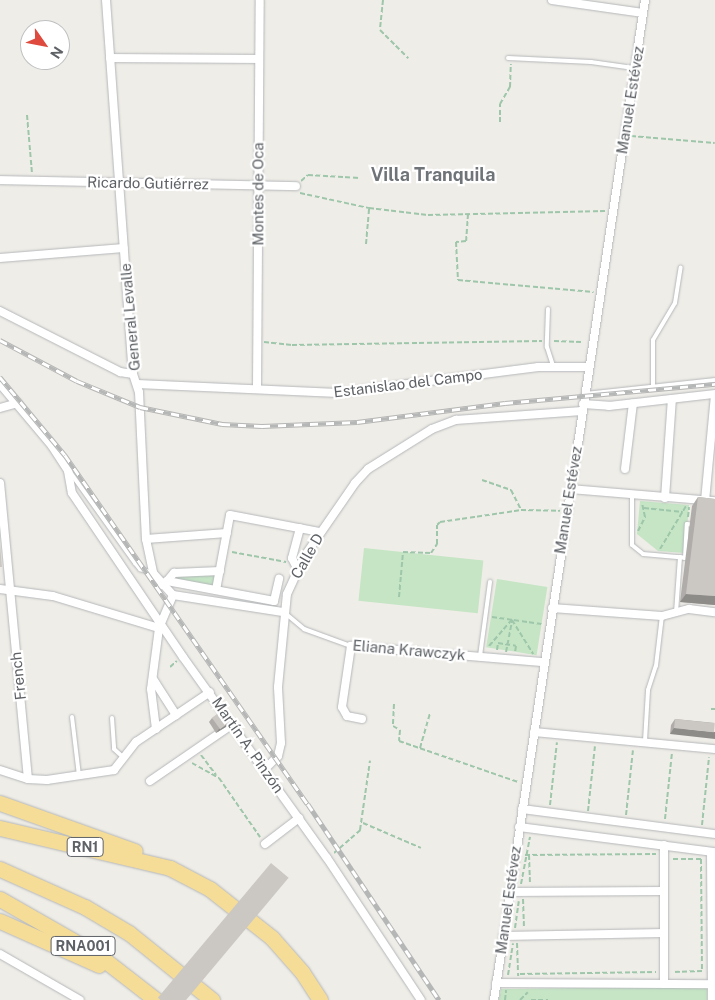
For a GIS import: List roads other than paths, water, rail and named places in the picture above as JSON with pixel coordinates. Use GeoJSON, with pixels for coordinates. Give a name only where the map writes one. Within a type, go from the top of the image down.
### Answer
{"type":"FeatureCollection","features":[{"type":"Feature","properties":{"kind":"highway"},"geometry":{"type":"LineString","coordinates":[[0,803],[111,841],[170,868]]}},
{"type":"Feature","properties":{"kind":"highway","name":"RN1"},"geometry":{"type":"LineString","coordinates":[[0,828],[170,868],[210,888],[259,925],[289,956],[320,1000]]}},
{"type":"Feature","properties":{"kind":"highway"},"geometry":{"type":"LineString","coordinates":[[0,869],[85,907],[129,933],[212,1000]]}},
{"type":"Feature","properties":{"kind":"highway","name":"RNA001"},"geometry":{"type":"LineString","coordinates":[[0,899],[98,955],[156,1000]]}},
{"type":"Feature","properties":{"kind":"highway"},"geometry":{"type":"LineString","coordinates":[[0,921],[138,986]]}},
{"type":"Feature","properties":{"kind":"street","name":"General Levalle"},"geometry":{"type":"LineString","coordinates":[[106,0],[133,374],[137,384],[146,539],[153,573],[173,595]]}},
{"type":"Feature","properties":{"kind":"street","name":"Montes de Oca"},"geometry":{"type":"LineString","coordinates":[[257,387],[260,0]]}},
{"type":"Feature","properties":{"kind":"street"},"geometry":{"type":"LineString","coordinates":[[552,0],[643,13]]}},
{"type":"Feature","properties":{"kind":"street","name":"Manuel Estévez"},"geometry":{"type":"LineString","coordinates":[[494,1000],[534,732],[541,662],[552,608],[571,489],[645,0]]}},
{"type":"Feature","properties":{"kind":"street"},"geometry":{"type":"LineString","coordinates":[[110,58],[259,59]]}},
{"type":"Feature","properties":{"kind":"street","name":"Ricardo Gutiérrez"},"geometry":{"type":"LineString","coordinates":[[0,180],[296,186]]}},
{"type":"Feature","properties":{"kind":"street"},"geometry":{"type":"LineString","coordinates":[[0,258],[124,248]]}},
{"type":"Feature","properties":{"kind":"street"},"geometry":{"type":"LineString","coordinates":[[0,311],[120,372],[133,374]]}},
{"type":"Feature","properties":{"kind":"street","name":"Estanislao del Campo"},"geometry":{"type":"LineString","coordinates":[[137,384],[257,387],[286,392],[338,393],[553,366],[589,367]]}},
{"type":"Feature","properties":{"kind":"street"},"geometry":{"type":"LineString","coordinates":[[0,384],[17,403],[68,471]]}},
{"type":"Feature","properties":{"kind":"street"},"geometry":{"type":"LineString","coordinates":[[705,501],[715,395]]}},
{"type":"Feature","properties":{"kind":"street","name":"Calle D"},"geometry":{"type":"LineString","coordinates":[[265,769],[278,756],[281,743],[278,687],[283,612],[298,568],[320,532],[368,469],[432,429],[456,420],[715,395]]}},
{"type":"Feature","properties":{"kind":"street"},"geometry":{"type":"LineString","coordinates":[[665,498],[672,399]]}},
{"type":"Feature","properties":{"kind":"street"},"geometry":{"type":"LineString","coordinates":[[0,408],[17,403]]}},
{"type":"Feature","properties":{"kind":"street"},"geometry":{"type":"LineString","coordinates":[[625,469],[633,403]]}},
{"type":"Feature","properties":{"kind":"street","name":"Martín A. Pinzón"},"geometry":{"type":"LineString","coordinates":[[68,471],[72,493],[160,625],[233,724],[327,858],[421,1000]]}},
{"type":"Feature","properties":{"kind":"street","name":"French"},"geometry":{"type":"LineString","coordinates":[[0,483],[28,779]]}},
{"type":"Feature","properties":{"kind":"street"},"geometry":{"type":"LineString","coordinates":[[571,489],[715,502]]}},
{"type":"Feature","properties":{"kind":"street"},"geometry":{"type":"LineString","coordinates":[[216,590],[230,515],[320,532]]}},
{"type":"Feature","properties":{"kind":"street"},"geometry":{"type":"LineString","coordinates":[[298,568],[293,560],[300,528]]}},
{"type":"Feature","properties":{"kind":"street"},"geometry":{"type":"LineString","coordinates":[[146,539],[227,533]]}},
{"type":"Feature","properties":{"kind":"street"},"geometry":{"type":"LineString","coordinates":[[164,583],[174,573],[220,571]]}},
{"type":"Feature","properties":{"kind":"street"},"geometry":{"type":"LineString","coordinates":[[164,583],[274,601],[279,579]]}},
{"type":"Feature","properties":{"kind":"street"},"geometry":{"type":"LineString","coordinates":[[0,589],[53,596],[160,625]]}},
{"type":"Feature","properties":{"kind":"street"},"geometry":{"type":"LineString","coordinates":[[156,728],[152,677],[160,625],[173,595],[283,612]]}},
{"type":"Feature","properties":{"kind":"street"},"geometry":{"type":"LineString","coordinates":[[552,608],[662,616],[689,609],[715,612]]}},
{"type":"Feature","properties":{"kind":"street"},"geometry":{"type":"LineString","coordinates":[[351,646],[342,707],[347,716],[362,719]]}},
{"type":"Feature","properties":{"kind":"street","name":"Eliana Krawczyk"},"geometry":{"type":"LineString","coordinates":[[351,646],[541,662]]}},
{"type":"Feature","properties":{"kind":"street"},"geometry":{"type":"LineString","coordinates":[[152,677],[176,715]]}},
{"type":"Feature","properties":{"kind":"street"},"geometry":{"type":"LineString","coordinates":[[0,770],[28,779],[108,772],[117,768],[123,757],[136,742],[210,692]]}},
{"type":"Feature","properties":{"kind":"street"},"geometry":{"type":"LineString","coordinates":[[150,782],[233,724]]}},
{"type":"Feature","properties":{"kind":"street"},"geometry":{"type":"LineString","coordinates":[[534,732],[634,740],[712,749]]}},
{"type":"Feature","properties":{"kind":"street"},"geometry":{"type":"LineString","coordinates":[[522,808],[715,834]]}},
{"type":"Feature","properties":{"kind":"street"},"geometry":{"type":"LineString","coordinates":[[265,844],[299,818]]}},
{"type":"Feature","properties":{"kind":"street"},"geometry":{"type":"LineString","coordinates":[[519,827],[713,852],[712,1000]]}},
{"type":"Feature","properties":{"kind":"street"},"geometry":{"type":"LineString","coordinates":[[664,845],[664,984]]}},
{"type":"Feature","properties":{"kind":"street"},"geometry":{"type":"LineString","coordinates":[[509,892],[664,891]]}},
{"type":"Feature","properties":{"kind":"street"},"geometry":{"type":"LineString","coordinates":[[503,936],[664,933]]}},
{"type":"Feature","properties":{"kind":"street"},"geometry":{"type":"LineString","coordinates":[[0,954],[80,1000]]}},
{"type":"Feature","properties":{"kind":"street"},"geometry":{"type":"LineString","coordinates":[[496,983],[712,984]]}},
{"type":"Feature","properties":{"kind":"lane"},"geometry":{"type":"LineString","coordinates":[[510,59],[590,62],[634,68]]}},
{"type":"Feature","properties":{"kind":"lane"},"geometry":{"type":"LineString","coordinates":[[654,386],[653,340],[675,303],[681,267]]}},
{"type":"Feature","properties":{"kind":"lane"},"geometry":{"type":"LineString","coordinates":[[548,309],[547,341],[553,366]]}},
{"type":"Feature","properties":{"kind":"lane"},"geometry":{"type":"LineString","coordinates":[[584,394],[715,380]]}},
{"type":"Feature","properties":{"kind":"lane"},"geometry":{"type":"LineString","coordinates":[[68,471],[75,477],[135,563],[140,569],[153,573]]}},
{"type":"Feature","properties":{"kind":"lane"},"geometry":{"type":"LineString","coordinates":[[636,496],[632,545],[643,554],[685,558],[687,524],[696,525]]}},
{"type":"Feature","properties":{"kind":"lane"},"geometry":{"type":"LineString","coordinates":[[676,613],[680,557]]}},
{"type":"Feature","properties":{"kind":"lane"},"geometry":{"type":"LineString","coordinates":[[480,656],[490,582]]}},
{"type":"Feature","properties":{"kind":"lane","name":"Eliana Krawczyk"},"geometry":{"type":"LineString","coordinates":[[283,612],[304,629],[351,646]]}},
{"type":"Feature","properties":{"kind":"lane"},"geometry":{"type":"LineString","coordinates":[[645,742],[648,690],[656,666],[662,616]]}},
{"type":"Feature","properties":{"kind":"lane"},"geometry":{"type":"LineString","coordinates":[[72,717],[78,776]]}},
{"type":"Feature","properties":{"kind":"lane"},"geometry":{"type":"LineString","coordinates":[[112,718],[116,753],[123,757]]}},
{"type":"Feature","properties":{"kind":"railway"},"geometry":{"type":"LineString","coordinates":[[0,340],[77,381],[140,407],[222,424],[262,426],[357,422],[505,403],[715,384]]}},
{"type":"Feature","properties":{"kind":"railway"},"geometry":{"type":"LineString","coordinates":[[0,377],[65,455],[308,804],[439,1000]]}},
{"type":"Feature","properties":{"kind":"district","name":"Villa Tranquila"},"geometry":{"type":"Point","coordinates":[433,175]}}]}
